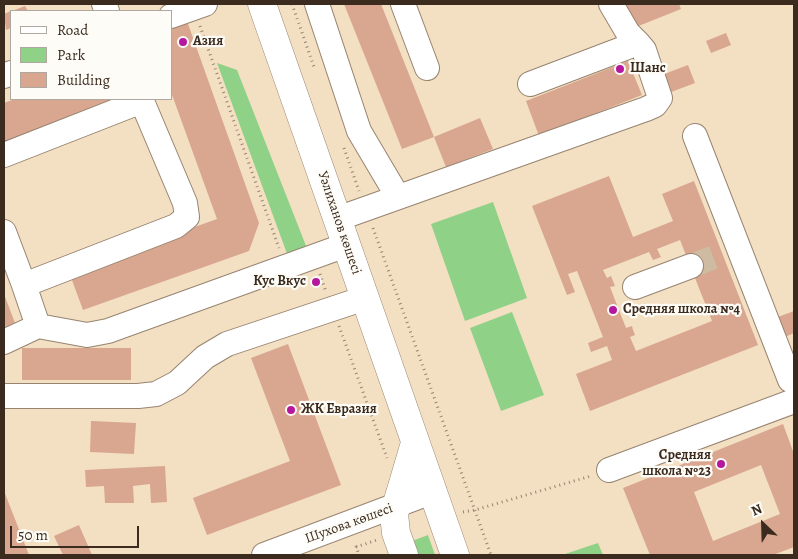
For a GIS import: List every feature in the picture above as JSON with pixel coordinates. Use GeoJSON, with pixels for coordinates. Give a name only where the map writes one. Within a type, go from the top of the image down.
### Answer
{"type":"FeatureCollection","features":[{"type":"Feature","properties":{"kind":"main road","name":"Уәлиханов көшесі"},"geometry":{"type":"LineString","coordinates":[[262,4],[455,555]]}},
{"type":"Feature","properties":{"kind":"main road"},"geometry":{"type":"LineString","coordinates":[[404,555],[396,533],[397,499],[415,443]]}},
{"type":"Feature","properties":{"kind":"street"},"geometry":{"type":"LineString","coordinates":[[317,4],[359,131],[398,197]]}},
{"type":"Feature","properties":{"kind":"street"},"geometry":{"type":"LineString","coordinates":[[403,4],[427,68]]}},
{"type":"Feature","properties":{"kind":"street"},"geometry":{"type":"LineString","coordinates":[[337,219],[655,105],[660,98],[644,50],[628,33],[611,4]]}},
{"type":"Feature","properties":{"kind":"street"},"geometry":{"type":"LineString","coordinates":[[172,16],[199,6]]}},
{"type":"Feature","properties":{"kind":"street"},"geometry":{"type":"LineString","coordinates":[[530,84],[638,43]]}},
{"type":"Feature","properties":{"kind":"street"},"geometry":{"type":"LineString","coordinates":[[4,155],[142,100],[185,203],[187,213],[184,221],[176,226],[24,285]]}},
{"type":"Feature","properties":{"kind":"street"},"geometry":{"type":"LineString","coordinates":[[609,470],[792,391],[730,251],[695,136]]}},
{"type":"Feature","properties":{"kind":"street"},"geometry":{"type":"LineString","coordinates":[[4,232],[38,326]]}},
{"type":"Feature","properties":{"kind":"street"},"geometry":{"type":"LineString","coordinates":[[4,342],[38,326],[88,335],[108,331],[346,245]]}},
{"type":"Feature","properties":{"kind":"street"},"geometry":{"type":"LineString","coordinates":[[635,287],[691,266]]}},
{"type":"Feature","properties":{"kind":"street"},"geometry":{"type":"LineString","coordinates":[[4,396],[138,396],[156,394],[177,384],[205,357],[227,344],[365,298]]}},
{"type":"Feature","properties":{"kind":"street","name":"Шухова көшесі"},"geometry":{"type":"LineString","coordinates":[[272,554],[397,499],[434,491]]}},
{"type":"Feature","properties":{"kind":"path"},"geometry":{"type":"LineString","coordinates":[[292,4],[315,69]]}},
{"type":"Feature","properties":{"kind":"path"},"geometry":{"type":"LineString","coordinates":[[199,6],[286,267]]}},
{"type":"Feature","properties":{"kind":"path"},"geometry":{"type":"LineString","coordinates":[[342,144],[491,555]]}},
{"type":"Feature","properties":{"kind":"path"},"geometry":{"type":"LineString","coordinates":[[314,257],[397,499]]}},
{"type":"Feature","properties":{"kind":"path"},"geometry":{"type":"LineString","coordinates":[[475,510],[609,470]]}},
{"type":"Feature","properties":{"kind":"green space"},"geometry":{"type":"Polygon","coordinates":[[[217,63],[237,70],[308,251],[289,259],[217,63]]]}},
{"type":"Feature","properties":{"kind":"green space"},"geometry":{"type":"Polygon","coordinates":[[[493,202],[527,298],[465,321],[431,224],[493,202]]]}},
{"type":"Feature","properties":{"kind":"green space"},"geometry":{"type":"Polygon","coordinates":[[[512,312],[544,395],[501,411],[470,328],[512,312]]]}},
{"type":"Feature","properties":{"kind":"green space"},"geometry":{"type":"Polygon","coordinates":[[[428,535],[435,555],[417,555],[412,541],[428,535]]]}},
{"type":"Feature","properties":{"kind":"green space"},"geometry":{"type":"Polygon","coordinates":[[[598,543],[603,555],[562,555],[598,543]]]}},
{"type":"Feature","properties":{"kind":"building"},"geometry":{"type":"Polygon","coordinates":[[[344,4],[381,4],[434,137],[402,149],[344,4]]]}},
{"type":"Feature","properties":{"kind":"building"},"geometry":{"type":"Polygon","coordinates":[[[626,4],[679,4],[681,9],[636,27],[626,4]]]}},
{"type":"Feature","properties":{"kind":"building"},"geometry":{"type":"Polygon","coordinates":[[[25,6],[27,10],[15,10],[25,6]]]}},
{"type":"Feature","properties":{"kind":"building"},"geometry":{"type":"Polygon","coordinates":[[[10,11],[10,28],[6,30],[4,14],[10,11]]]}},
{"type":"Feature","properties":{"kind":"building"},"geometry":{"type":"Polygon","coordinates":[[[187,21],[259,223],[249,251],[83,310],[69,272],[217,219],[172,95],[172,27],[187,21]]]}},
{"type":"Feature","properties":{"kind":"building"},"geometry":{"type":"Polygon","coordinates":[[[726,33],[731,45],[711,53],[706,41],[726,33]]]}},
{"type":"Feature","properties":{"kind":"building"},"geometry":{"type":"Polygon","coordinates":[[[628,61],[642,95],[539,136],[526,101],[628,61]]]}},
{"type":"Feature","properties":{"kind":"building"},"geometry":{"type":"Polygon","coordinates":[[[688,65],[695,83],[666,94],[659,76],[688,65]]]}},
{"type":"Feature","properties":{"kind":"building"},"geometry":{"type":"Polygon","coordinates":[[[12,100],[113,100],[4,142],[4,103],[12,100]]]}},
{"type":"Feature","properties":{"kind":"building"},"geometry":{"type":"Polygon","coordinates":[[[480,118],[493,149],[446,167],[434,137],[480,118]]]}},
{"type":"Feature","properties":{"kind":"building","name":"Средняя школа №4"},"geometry":{"type":"Polygon","coordinates":[[[609,176],[633,237],[673,221],[662,194],[694,181],[758,345],[590,411],[576,374],[612,360],[607,346],[591,352],[588,343],[603,337],[577,271],[568,274],[575,292],[567,295],[532,206],[609,176]],[[680,240],[657,249],[661,257],[653,260],[649,252],[603,270],[607,278],[611,276],[615,286],[610,287],[626,328],[632,326],[635,335],[630,337],[636,351],[712,321],[680,240]]]}},
{"type":"Feature","properties":{"kind":"building"},"geometry":{"type":"Polygon","coordinates":[[[4,294],[15,323],[4,328],[4,294]]]}},
{"type":"Feature","properties":{"kind":"building"},"geometry":{"type":"Polygon","coordinates":[[[794,311],[794,333],[778,340],[770,320],[794,311]]]}},
{"type":"Feature","properties":{"kind":"building","name":"ЖК Евразия"},"geometry":{"type":"Polygon","coordinates":[[[288,344],[341,485],[207,535],[193,498],[290,461],[251,358],[288,344]]]}},
{"type":"Feature","properties":{"kind":"building"},"geometry":{"type":"Polygon","coordinates":[[[22,348],[131,348],[131,380],[22,380],[22,348]]]}},
{"type":"Feature","properties":{"kind":"building"},"geometry":{"type":"Polygon","coordinates":[[[91,421],[136,423],[134,454],[90,452],[91,421]]]}},
{"type":"Feature","properties":{"kind":"building","name":"Средняя школа №23"},"geometry":{"type":"Polygon","coordinates":[[[783,424],[794,454],[794,547],[773,555],[650,555],[623,488],[783,424]],[[761,465],[694,492],[713,541],[780,514],[761,465]]]}},
{"type":"Feature","properties":{"kind":"building"},"geometry":{"type":"Polygon","coordinates":[[[165,466],[167,502],[151,503],[150,484],[133,486],[134,503],[105,503],[104,486],[86,487],[85,470],[165,466]]]}},
{"type":"Feature","properties":{"kind":"building"},"geometry":{"type":"Polygon","coordinates":[[[4,491],[29,555],[4,555],[4,491]]]}},
{"type":"Feature","properties":{"kind":"building"},"geometry":{"type":"Polygon","coordinates":[[[79,525],[92,555],[63,555],[54,536],[79,525]]]}},
{"type":"Feature","properties":{"kind":"tunnel"},"geometry":{"type":"LineString","coordinates":[[691,266],[722,254]]}},
{"type":"Feature","properties":{"kind":"place","name":"Азия"},"geometry":{"type":"Point","coordinates":[183,42]}},
{"type":"Feature","properties":{"kind":"place","name":"Шанс"},"geometry":{"type":"Point","coordinates":[620,69]}},
{"type":"Feature","properties":{"kind":"place","name":"Кус Вкус"},"geometry":{"type":"Point","coordinates":[316,282]}},
{"type":"Feature","properties":{"kind":"place","name":"Средняя школа №4"},"geometry":{"type":"Point","coordinates":[613,310]}},
{"type":"Feature","properties":{"kind":"place","name":"ЖК Евразия"},"geometry":{"type":"Point","coordinates":[291,410]}},
{"type":"Feature","properties":{"kind":"place","name":"Средняя школа №23"},"geometry":{"type":"Point","coordinates":[721,464]}}]}
